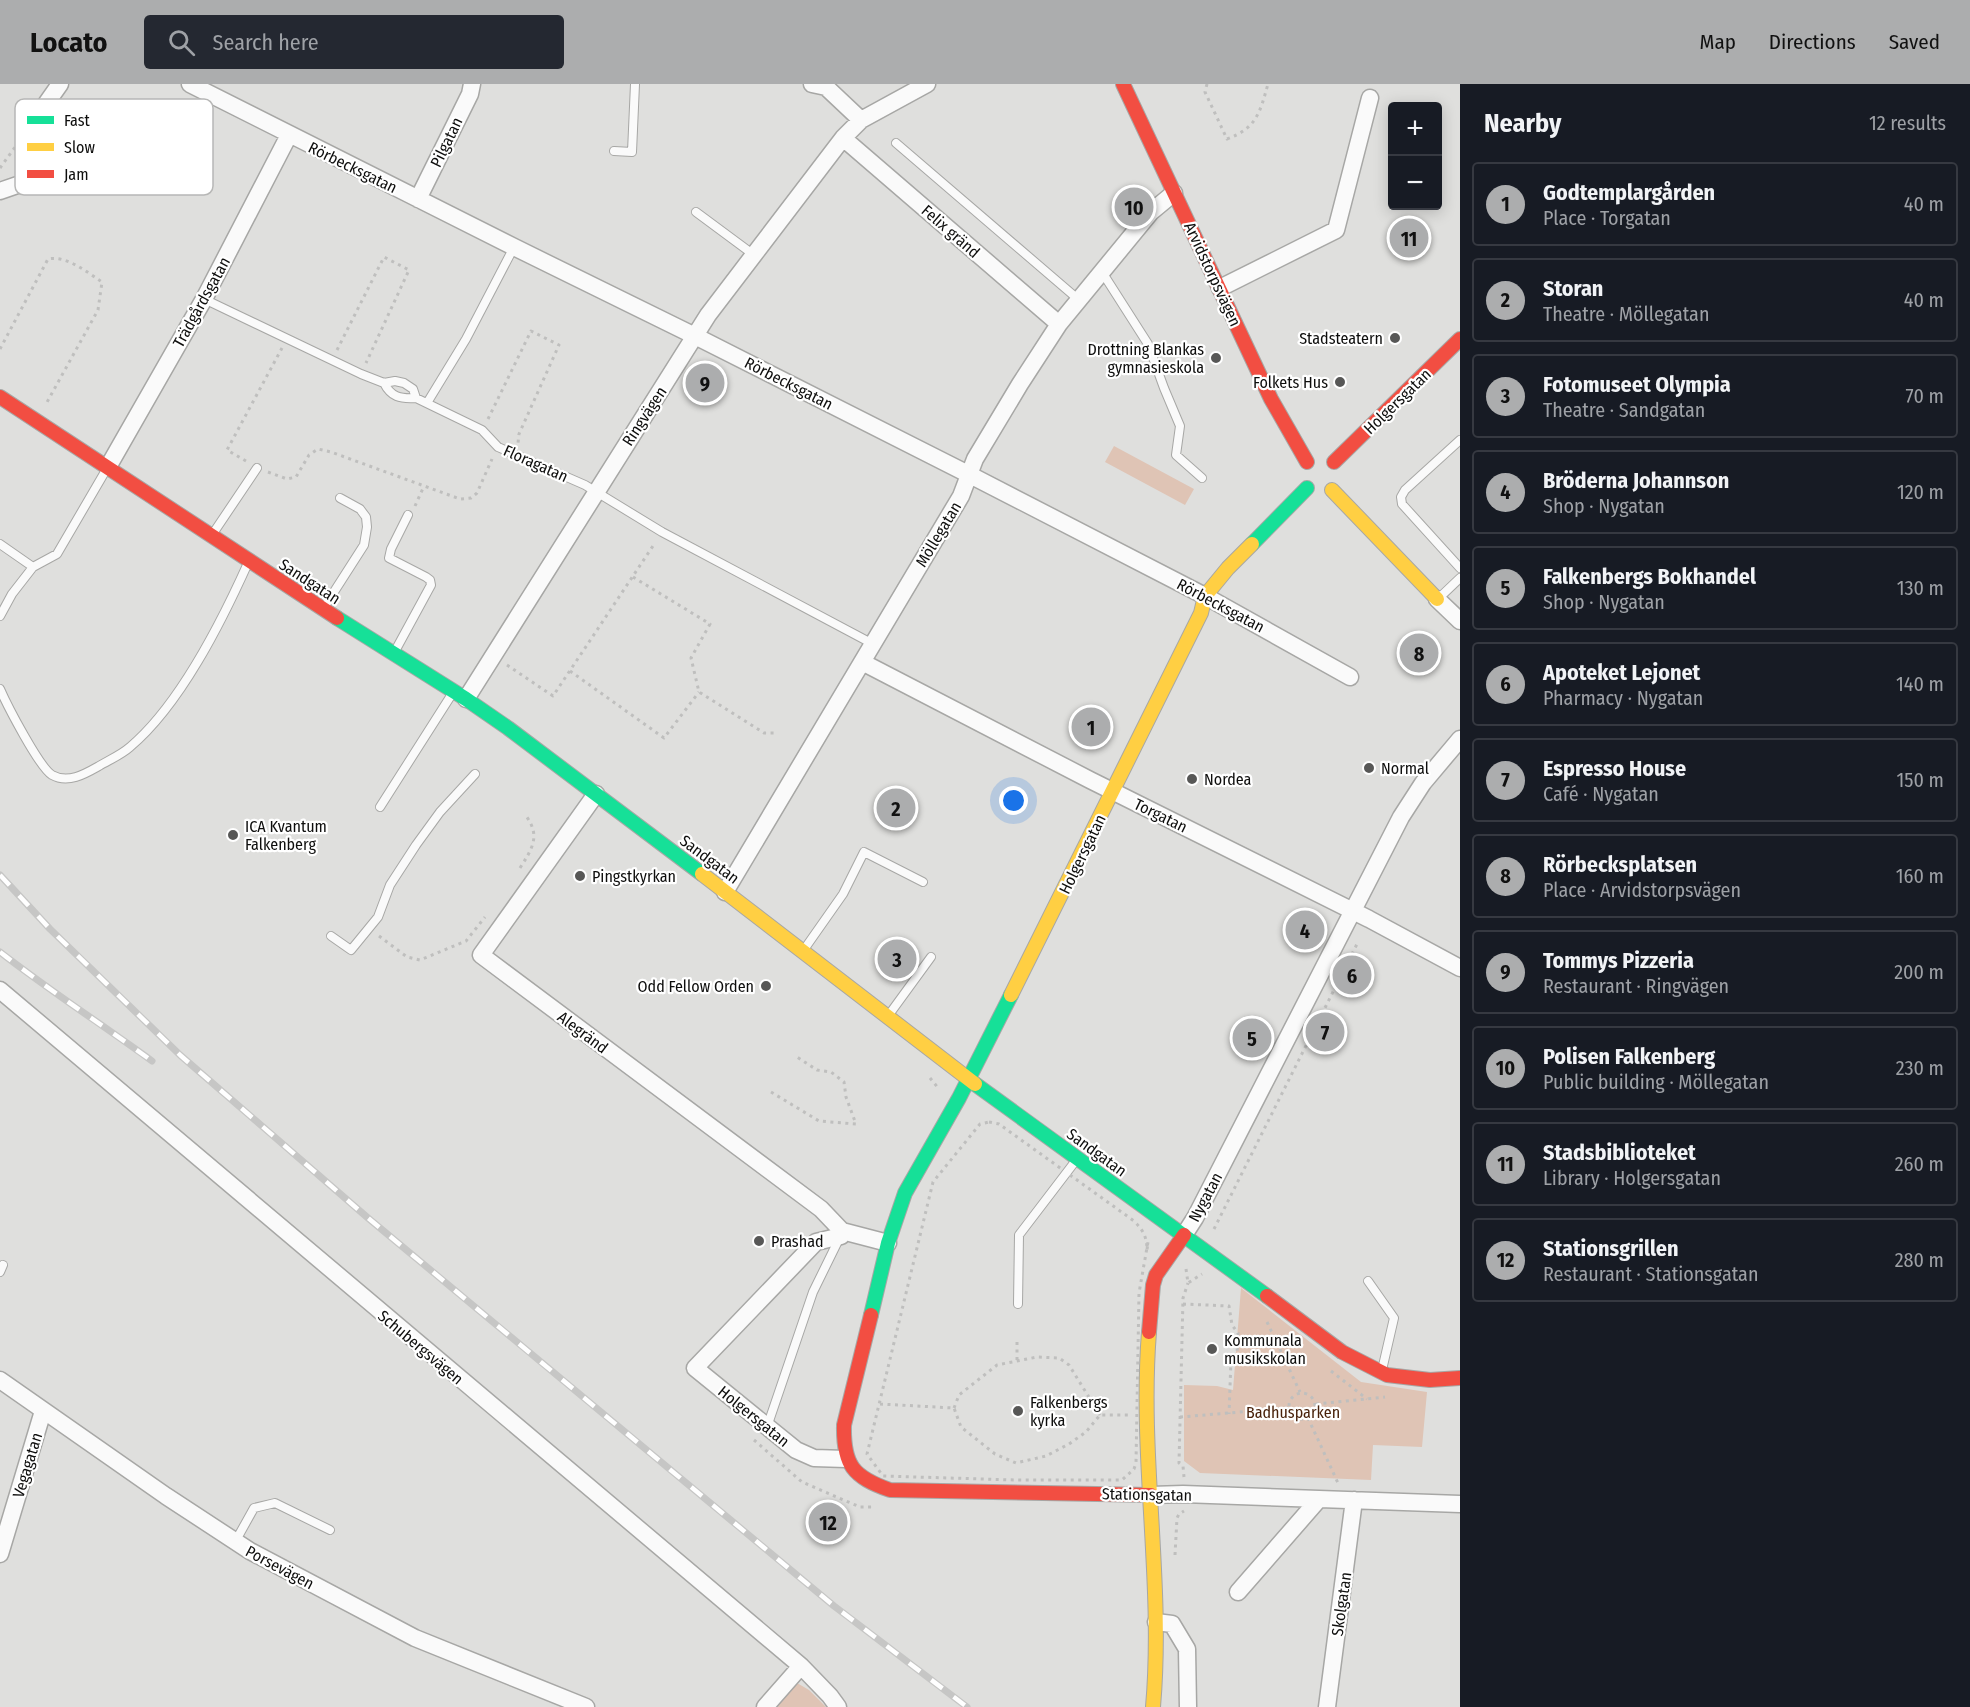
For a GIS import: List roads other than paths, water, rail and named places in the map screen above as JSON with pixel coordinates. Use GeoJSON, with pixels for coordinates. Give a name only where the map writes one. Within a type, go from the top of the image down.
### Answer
{"type":"FeatureCollection","features":[{"type":"Feature","properties":{"kind":"main road","name":"Arvidstorpsvägen"},"geometry":{"type":"LineString","coordinates":[[1123,84],[1271,399],[1307,462]]}},
{"type":"Feature","properties":{"kind":"main road","name":"Holgersgatan"},"geometry":{"type":"LineString","coordinates":[[1336,476],[1460,339]]}},
{"type":"Feature","properties":{"kind":"main road","name":"Sandgatan"},"geometry":{"type":"LineString","coordinates":[[0,397],[323,610],[460,695],[596,794],[968,1079],[1184,1234],[1342,1353],[1387,1375],[1430,1380],[1460,1378]]}},
{"type":"Feature","properties":{"kind":"main road"},"geometry":{"type":"LineString","coordinates":[[1336,476],[1319,494],[1307,488],[1302,475],[1307,462],[1321,456],[1437,599]]}},
{"type":"Feature","properties":{"kind":"main road","name":"Holgersgatan"},"geometry":{"type":"LineString","coordinates":[[846,1459],[843,1447],[844,1425],[888,1243],[904,1193],[968,1079],[1201,613],[1206,596],[1228,568],[1307,488]]}},
{"type":"Feature","properties":{"kind":"main road","name":"Nygatan"},"geometry":{"type":"LineString","coordinates":[[1153,1707],[1156,1622],[1148,1469],[1148,1358],[1153,1286],[1156,1275],[1184,1234]]}},
{"type":"Feature","properties":{"kind":"main road","name":"Stationsgatan"},"geometry":{"type":"LineString","coordinates":[[846,1459],[857,1474],[871,1484],[890,1490],[1151,1495]]}},
{"type":"Feature","properties":{"kind":"street"},"geometry":{"type":"LineString","coordinates":[[49,99],[60,84]]}},
{"type":"Feature","properties":{"kind":"street","name":"Rörbecksgatan"},"geometry":{"type":"LineString","coordinates":[[190,84],[970,475],[1206,596],[1350,677]]}},
{"type":"Feature","properties":{"kind":"street","name":"Pilgatan"},"geometry":{"type":"LineString","coordinates":[[418,199],[470,94],[472,84]]}},
{"type":"Feature","properties":{"kind":"street"},"geometry":{"type":"LineString","coordinates":[[812,84],[826,87],[861,120]]}},
{"type":"Feature","properties":{"kind":"street","name":"Ringvägen"},"geometry":{"type":"LineString","coordinates":[[460,695],[495,656],[695,336],[843,138],[861,120],[927,84]]}},
{"type":"Feature","properties":{"kind":"street"},"geometry":{"type":"LineString","coordinates":[[1220,288],[1336,230],[1370,98]]}},
{"type":"Feature","properties":{"kind":"street","name":"Trädgårdsgatan"},"geometry":{"type":"LineString","coordinates":[[108,467],[204,299],[289,135]]}},
{"type":"Feature","properties":{"kind":"street","name":"Felix gränd"},"geometry":{"type":"LineString","coordinates":[[843,138],[1059,324]]}},
{"type":"Feature","properties":{"kind":"street"},"geometry":{"type":"LineString","coordinates":[[0,191],[15,186]]}},
{"type":"Feature","properties":{"kind":"street","name":"Möllegatan"},"geometry":{"type":"LineString","coordinates":[[725,892],[961,496],[975,459],[1059,324],[1151,212],[1174,193]]}},
{"type":"Feature","properties":{"kind":"street"},"geometry":{"type":"LineString","coordinates":[[1437,599],[1460,621]]}},
{"type":"Feature","properties":{"kind":"street","name":"Torgatan"},"geometry":{"type":"LineString","coordinates":[[862,662],[1113,791],[1370,919],[1460,968]]}},
{"type":"Feature","properties":{"kind":"street","name":"Nygatan"},"geometry":{"type":"LineString","coordinates":[[1184,1234],[1195,1218],[1401,817],[1423,783],[1460,739]]}},
{"type":"Feature","properties":{"kind":"street","name":"Alegränd"},"geometry":{"type":"LineString","coordinates":[[596,794],[481,955],[821,1209],[842,1233]]}},
{"type":"Feature","properties":{"kind":"street","name":"Schubergsvägen"},"geometry":{"type":"LineString","coordinates":[[0,990],[801,1666],[838,1707]]}},
{"type":"Feature","properties":{"kind":"street"},"geometry":{"type":"LineString","coordinates":[[842,1233],[888,1243]]}},
{"type":"Feature","properties":{"kind":"street","name":"Holgersgatan"},"geometry":{"type":"LineString","coordinates":[[842,1233],[816,1242],[695,1368],[796,1450],[814,1458],[846,1459]]}},
{"type":"Feature","properties":{"kind":"street","name":"Porsevägen"},"geometry":{"type":"LineString","coordinates":[[0,1380],[235,1542],[415,1638],[586,1707]]}},
{"type":"Feature","properties":{"kind":"street","name":"Vegagatan"},"geometry":{"type":"LineString","coordinates":[[2,1544],[43,1411]]}},
{"type":"Feature","properties":{"kind":"street","name":"Stationsgatan"},"geometry":{"type":"LineString","coordinates":[[1151,1495],[1183,1494],[1460,1504]]}},
{"type":"Feature","properties":{"kind":"street"},"geometry":{"type":"LineString","coordinates":[[1238,1592],[1319,1499]]}},
{"type":"Feature","properties":{"kind":"street","name":"Skolgatan"},"geometry":{"type":"LineString","coordinates":[[1327,1707],[1354,1500]]}},
{"type":"Feature","properties":{"kind":"street"},"geometry":{"type":"LineString","coordinates":[[1156,1622],[1172,1624],[1187,1649],[1188,1707]]}},
{"type":"Feature","properties":{"kind":"street"},"geometry":{"type":"LineString","coordinates":[[765,1707],[801,1666]]}},
{"type":"Feature","properties":{"kind":"lane"},"geometry":{"type":"LineString","coordinates":[[614,151],[632,152],[635,84]]}},
{"type":"Feature","properties":{"kind":"lane"},"geometry":{"type":"LineString","coordinates":[[896,143],[1079,300]]}},
{"type":"Feature","properties":{"kind":"lane"},"geometry":{"type":"LineString","coordinates":[[696,212],[754,255]]}},
{"type":"Feature","properties":{"kind":"lane"},"geometry":{"type":"LineString","coordinates":[[427,403],[466,339],[514,247]]}},
{"type":"Feature","properties":{"kind":"lane"},"geometry":{"type":"LineString","coordinates":[[1101,272],[1148,344],[1180,426],[1176,455],[1202,478]]}},
{"type":"Feature","properties":{"kind":"lane","name":"Floragatan"},"geometry":{"type":"LineString","coordinates":[[204,299],[361,374],[384,383],[394,381],[404,383],[412,389],[416,398]]}},
{"type":"Feature","properties":{"kind":"lane","name":"Floragatan"},"geometry":{"type":"LineString","coordinates":[[384,383],[395,397],[416,398],[482,430],[498,447],[596,492],[662,532],[873,644]]}},
{"type":"Feature","properties":{"kind":"lane"},"geometry":{"type":"LineString","coordinates":[[1460,440],[1405,490],[1401,497],[1401,504],[1460,568]]}},
{"type":"Feature","properties":{"kind":"lane"},"geometry":{"type":"LineString","coordinates":[[0,616],[12,594],[33,567],[57,554],[108,467]]}},
{"type":"Feature","properties":{"kind":"lane"},"geometry":{"type":"LineString","coordinates":[[212,535],[257,468]]}},
{"type":"Feature","properties":{"kind":"lane"},"geometry":{"type":"LineString","coordinates":[[323,610],[364,545],[367,527],[366,517],[360,509],[340,498]]}},
{"type":"Feature","properties":{"kind":"lane"},"geometry":{"type":"LineString","coordinates":[[393,654],[431,585],[430,580],[426,577],[389,558],[391,549],[408,515]]}},
{"type":"Feature","properties":{"kind":"lane"},"geometry":{"type":"LineString","coordinates":[[0,544],[33,567]]}},
{"type":"Feature","properties":{"kind":"lane"},"geometry":{"type":"LineString","coordinates":[[0,689],[46,770],[60,778],[72,778],[85,774],[129,748],[162,715],[227,609],[249,560]]}},
{"type":"Feature","properties":{"kind":"lane"},"geometry":{"type":"LineString","coordinates":[[1437,599],[1460,578]]}},
{"type":"Feature","properties":{"kind":"lane"},"geometry":{"type":"LineString","coordinates":[[380,807],[460,695]]}},
{"type":"Feature","properties":{"kind":"lane"},"geometry":{"type":"LineString","coordinates":[[331,936],[351,950],[378,917],[390,885],[416,845],[440,812],[475,774]]}},
{"type":"Feature","properties":{"kind":"lane"},"geometry":{"type":"LineString","coordinates":[[803,951],[843,894],[864,852],[923,882]]}},
{"type":"Feature","properties":{"kind":"lane"},"geometry":{"type":"LineString","coordinates":[[888,1016],[932,957]]}},
{"type":"Feature","properties":{"kind":"lane"},"geometry":{"type":"LineString","coordinates":[[1018,1304],[1019,1235],[1077,1159]]}},
{"type":"Feature","properties":{"kind":"lane"},"geometry":{"type":"LineString","coordinates":[[767,1427],[813,1292],[842,1233]]}},
{"type":"Feature","properties":{"kind":"lane"},"geometry":{"type":"LineString","coordinates":[[1368,1281],[1394,1318],[1381,1372]]}},
{"type":"Feature","properties":{"kind":"lane"},"geometry":{"type":"LineString","coordinates":[[235,1542],[255,1509],[275,1503],[330,1530]]}},
{"type":"Feature","properties":{"kind":"railway"},"geometry":{"type":"LineString","coordinates":[[0,875],[50,929],[180,1055],[368,1218],[834,1606],[967,1707]]}},
{"type":"Feature","properties":{"kind":"railway"},"geometry":{"type":"LineString","coordinates":[[0,952],[152,1061]]}},
{"type":"Feature","properties":{"kind":"place","name":"Polisen Falkenberg"},"geometry":{"type":"Point","coordinates":[1134,207]}},
{"type":"Feature","properties":{"kind":"place","name":"Stadsbiblioteket"},"geometry":{"type":"Point","coordinates":[1409,238]}},
{"type":"Feature","properties":{"kind":"place","name":"Stadsteatern"},"geometry":{"type":"Point","coordinates":[1395,338]}},
{"type":"Feature","properties":{"kind":"place","name":"Drottning Blankas gymnasieskola"},"geometry":{"type":"Point","coordinates":[1216,358]}},
{"type":"Feature","properties":{"kind":"place","name":"Folkets Hus"},"geometry":{"type":"Point","coordinates":[1340,382]}},
{"type":"Feature","properties":{"kind":"place","name":"Tommys Pizzeria"},"geometry":{"type":"Point","coordinates":[705,383]}},
{"type":"Feature","properties":{"kind":"place","name":"Rörbecksplatsen"},"geometry":{"type":"Point","coordinates":[1419,653]}},
{"type":"Feature","properties":{"kind":"place","name":"Godtemplargården"},"geometry":{"type":"Point","coordinates":[1091,727]}},
{"type":"Feature","properties":{"kind":"place","name":"Normal"},"geometry":{"type":"Point","coordinates":[1369,768]}},
{"type":"Feature","properties":{"kind":"place","name":"Nordea"},"geometry":{"type":"Point","coordinates":[1192,779]}},
{"type":"Feature","properties":{"kind":"place","name":"Storan"},"geometry":{"type":"Point","coordinates":[896,808]}},
{"type":"Feature","properties":{"kind":"place","name":"ICA Kvantum Falkenberg"},"geometry":{"type":"Point","coordinates":[233,835]}},
{"type":"Feature","properties":{"kind":"place","name":"Pingstkyrkan"},"geometry":{"type":"Point","coordinates":[580,876]}},
{"type":"Feature","properties":{"kind":"place","name":"Bröderna Johannson"},"geometry":{"type":"Point","coordinates":[1305,930]}},
{"type":"Feature","properties":{"kind":"place","name":"Fotomuseet Olympia"},"geometry":{"type":"Point","coordinates":[897,959]}},
{"type":"Feature","properties":{"kind":"place","name":"Apoteket Lejonet"},"geometry":{"type":"Point","coordinates":[1352,975]}},
{"type":"Feature","properties":{"kind":"place","name":"Odd Fellow Orden"},"geometry":{"type":"Point","coordinates":[766,986]}},
{"type":"Feature","properties":{"kind":"place","name":"Espresso House"},"geometry":{"type":"Point","coordinates":[1325,1032]}},
{"type":"Feature","properties":{"kind":"place","name":"Falkenbergs Bokhandel"},"geometry":{"type":"Point","coordinates":[1252,1038]}},
{"type":"Feature","properties":{"kind":"place","name":"Prashad"},"geometry":{"type":"Point","coordinates":[759,1241]}},
{"type":"Feature","properties":{"kind":"place","name":"Kommunala musikskolan"},"geometry":{"type":"Point","coordinates":[1212,1349]}},
{"type":"Feature","properties":{"kind":"place","name":"Falkenbergs kyrka"},"geometry":{"type":"Point","coordinates":[1018,1411]}},
{"type":"Feature","properties":{"kind":"place","name":"Stationsgrillen"},"geometry":{"type":"Point","coordinates":[828,1522]}},
{"type":"Feature","properties":{"kind":"park label","name":"Badhusparken"},"geometry":{"type":"Point","coordinates":[1293,1412]}}]}
